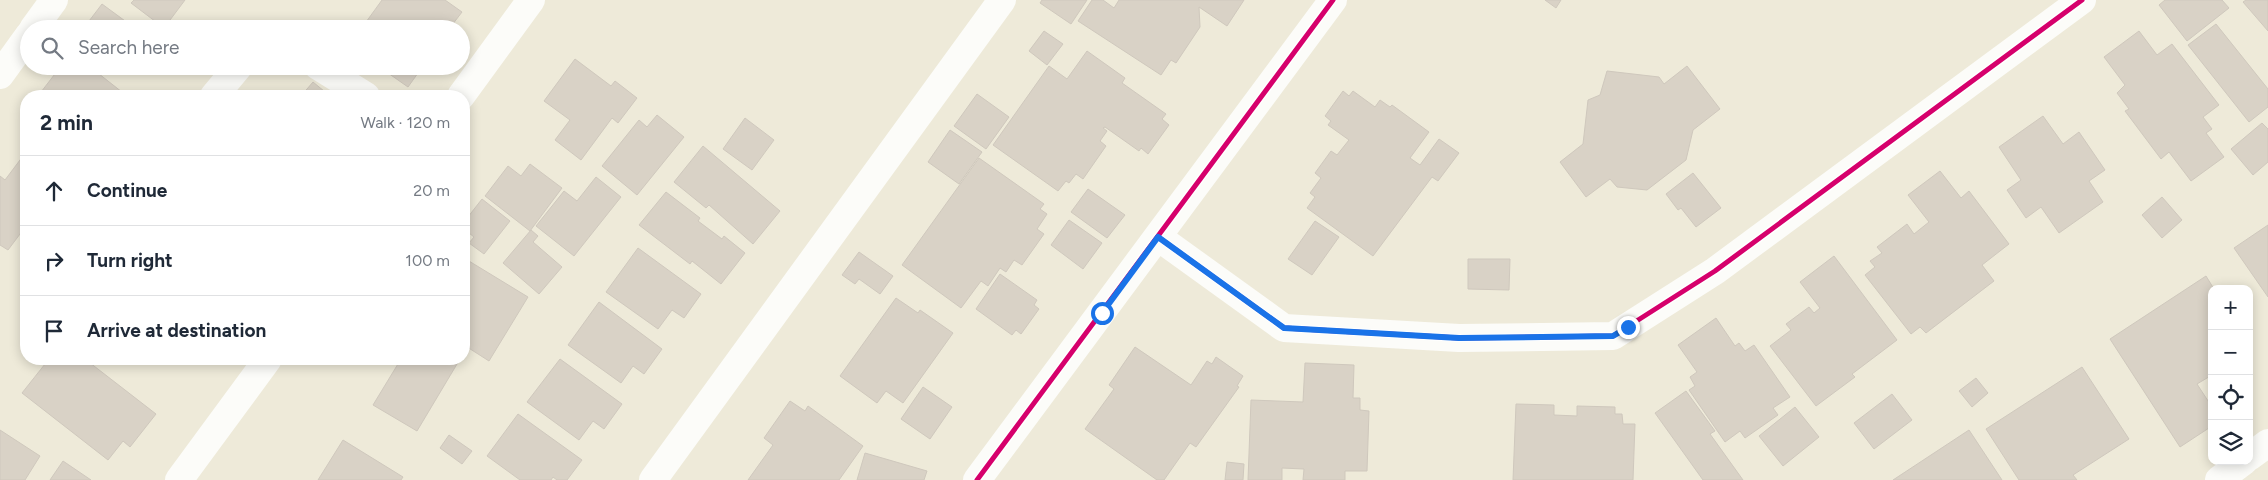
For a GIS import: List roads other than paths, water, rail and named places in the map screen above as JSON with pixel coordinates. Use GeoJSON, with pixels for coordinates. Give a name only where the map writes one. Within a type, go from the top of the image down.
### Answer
{"type":"FeatureCollection","features":[{"type":"Feature","properties":{"kind":"street"},"geometry":{"type":"LineString","coordinates":[[40,20],[54,0]]}},
{"type":"Feature","properties":{"kind":"street"},"geometry":{"type":"LineString","coordinates":[[465,90],[531,0]]}},
{"type":"Feature","properties":{"kind":"street"},"geometry":{"type":"LineString","coordinates":[[653,480],[1002,0]]}},
{"type":"Feature","properties":{"kind":"street"},"geometry":{"type":"LineString","coordinates":[[977,480],[1333,0]]}},
{"type":"Feature","properties":{"kind":"street"},"geometry":{"type":"LineString","coordinates":[[1158,237],[1284,328],[1459,338],[1613,336],[1715,271],[2082,0]]}},
{"type":"Feature","properties":{"kind":"street"},"geometry":{"type":"LineString","coordinates":[[0,75],[20,47]]}},
{"type":"Feature","properties":{"kind":"street"},"geometry":{"type":"LineString","coordinates":[[219,90],[232,75]]}},
{"type":"Feature","properties":{"kind":"street"},"geometry":{"type":"LineString","coordinates":[[332,75],[356,90]]}},
{"type":"Feature","properties":{"kind":"street"},"geometry":{"type":"LineString","coordinates":[[179,480],[264,365]]}},
{"type":"Feature","properties":{"kind":"street"},"geometry":{"type":"LineString","coordinates":[[2253,454],[2268,443]]}},
{"type":"Feature","properties":{"kind":"street"},"geometry":{"type":"LineString","coordinates":[[2218,480],[2239,465]]}}]}
